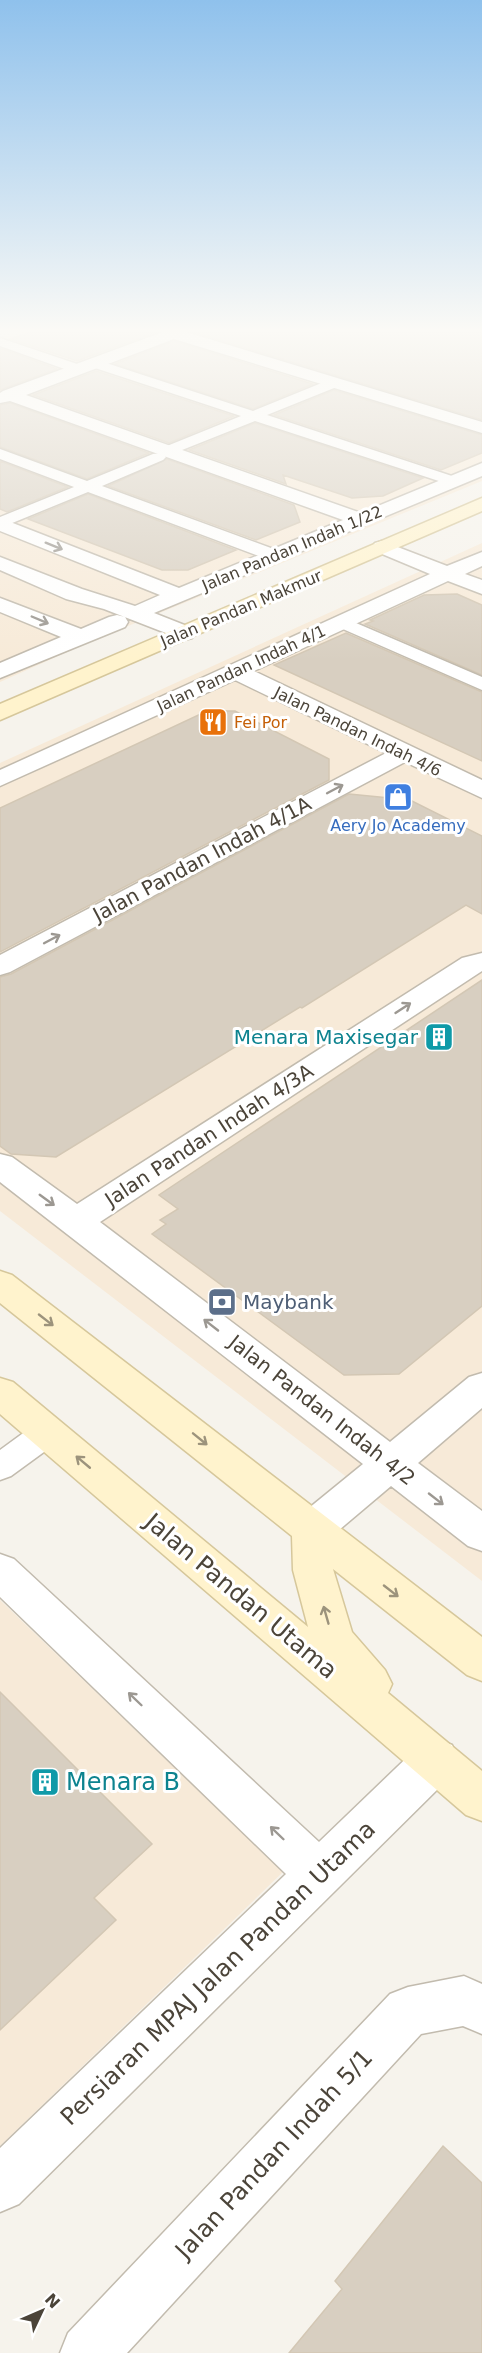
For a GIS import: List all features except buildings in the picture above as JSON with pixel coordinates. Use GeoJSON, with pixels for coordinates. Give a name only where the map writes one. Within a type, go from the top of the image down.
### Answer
{"type":"FeatureCollection","features":[{"type":"Feature","properties":{"kind":"main road","name":"Jalan Pandan Makmur"},"geometry":{"type":"LineString","coordinates":[[0,712],[482,504]]}},
{"type":"Feature","properties":{"kind":"main road"},"geometry":{"type":"LineString","coordinates":[[0,1284],[482,1662]]}},
{"type":"Feature","properties":{"kind":"main road","name":"Jalan Pandan Utama"},"geometry":{"type":"LineString","coordinates":[[0,1392],[482,1800]]}},
{"type":"Feature","properties":{"kind":"main road"},"geometry":{"type":"LineString","coordinates":[[312,1529],[313,1570],[333,1641],[436,1760]]}},
{"type":"Feature","properties":{"kind":"street"},"geometry":{"type":"LineString","coordinates":[[128,442],[353,522]]}},
{"type":"Feature","properties":{"kind":"street","name":"Jalan Pandan Indah 1/22"},"geometry":{"type":"LineString","coordinates":[[0,671],[482,469]]}},
{"type":"Feature","properties":{"kind":"street"},"geometry":{"type":"LineString","coordinates":[[0,523],[178,595]]}},
{"type":"Feature","properties":{"kind":"street"},"geometry":{"type":"LineString","coordinates":[[382,547],[482,588]]}},
{"type":"Feature","properties":{"kind":"street","name":"Jalan Pandan Indah 4/1"},"geometry":{"type":"LineString","coordinates":[[0,779],[482,558]]}},
{"type":"Feature","properties":{"kind":"street"},"geometry":{"type":"LineString","coordinates":[[0,563],[74,594],[94,610],[184,633]]}},
{"type":"Feature","properties":{"kind":"street"},"geometry":{"type":"LineString","coordinates":[[0,604],[80,637]]}},
{"type":"Feature","properties":{"kind":"street"},"geometry":{"type":"LineString","coordinates":[[126,618],[151,647]]}},
{"type":"Feature","properties":{"kind":"street","name":"Jalan Pandan Indah 4/6"},"geometry":{"type":"LineString","coordinates":[[235,671],[482,790]]}},
{"type":"Feature","properties":{"kind":"street","name":"Jalan Pandan Indah 4/1A"},"geometry":{"type":"LineString","coordinates":[[0,966],[404,753]]}},
{"type":"Feature","properties":{"kind":"street","name":"Jalan Pandan Indah 4/3A"},"geometry":{"type":"LineString","coordinates":[[76,1221],[472,964],[482,962]]}},
{"type":"Feature","properties":{"kind":"street"},"geometry":{"type":"LineString","coordinates":[[0,1165],[76,1221]]}},
{"type":"Feature","properties":{"kind":"street","name":"Jalan Pandan Indah 4/2"},"geometry":{"type":"LineString","coordinates":[[76,1221],[482,1534]]}},
{"type":"Feature","properties":{"kind":"street"},"geometry":{"type":"LineString","coordinates":[[312,1529],[482,1387]]}},
{"type":"Feature","properties":{"kind":"street"},"geometry":{"type":"LineString","coordinates":[[0,1571],[319,1874]]}},
{"type":"Feature","properties":{"kind":"street","name":"Persiaran MPAJ Jalan Pandan Utama"},"geometry":{"type":"LineString","coordinates":[[0,2185],[436,1760]]}},
{"type":"Feature","properties":{"kind":"street","name":"Jalan Pandan Indah 5/1"},"geometry":{"type":"LineString","coordinates":[[88,2353],[408,2012],[464,2001],[482,2009]]}},
{"type":"Feature","properties":{"kind":"lane"},"geometry":{"type":"LineString","coordinates":[[0,523],[192,442]]}},
{"type":"Feature","properties":{"kind":"lane"},"geometry":{"type":"LineString","coordinates":[[333,442],[453,481]]}},
{"type":"Feature","properties":{"kind":"lane"},"geometry":{"type":"LineString","coordinates":[[0,454],[273,555]]}},
{"type":"Feature","properties":{"kind":"lane"},"geometry":{"type":"LineString","coordinates":[[342,622],[482,684]]}},
{"type":"Feature","properties":{"kind":"lane"},"geometry":{"type":"LineString","coordinates":[[0,1467],[48,1432]]}},
{"type":"Feature","properties":{"kind":"shaded area"},"geometry":{"type":"Polygon","coordinates":[[[0,442],[482,442],[482,481],[94,640],[0,682],[0,442]]]}},
{"type":"Feature","properties":{"kind":"shaded area"},"geometry":{"type":"Polygon","coordinates":[[[482,543],[482,1581],[0,1211],[0,763],[482,543]]]}},
{"type":"Feature","properties":{"kind":"shaded area"},"geometry":{"type":"Polygon","coordinates":[[[0,1600],[283,1872],[0,2146],[0,1600]]]}},
{"type":"Feature","properties":{"kind":"place","name":"Fei Por"},"geometry":{"type":"Point","coordinates":[213,722]}},
{"type":"Feature","properties":{"kind":"place","name":"Aery Jo Academy"},"geometry":{"type":"Point","coordinates":[398,797]}},
{"type":"Feature","properties":{"kind":"place","name":"Menara Maxisegar"},"geometry":{"type":"Point","coordinates":[439,1037]}},
{"type":"Feature","properties":{"kind":"place","name":"Maybank"},"geometry":{"type":"Point","coordinates":[222,1302]}},
{"type":"Feature","properties":{"kind":"place","name":"Menara B"},"geometry":{"type":"Point","coordinates":[45,1782]}}]}
